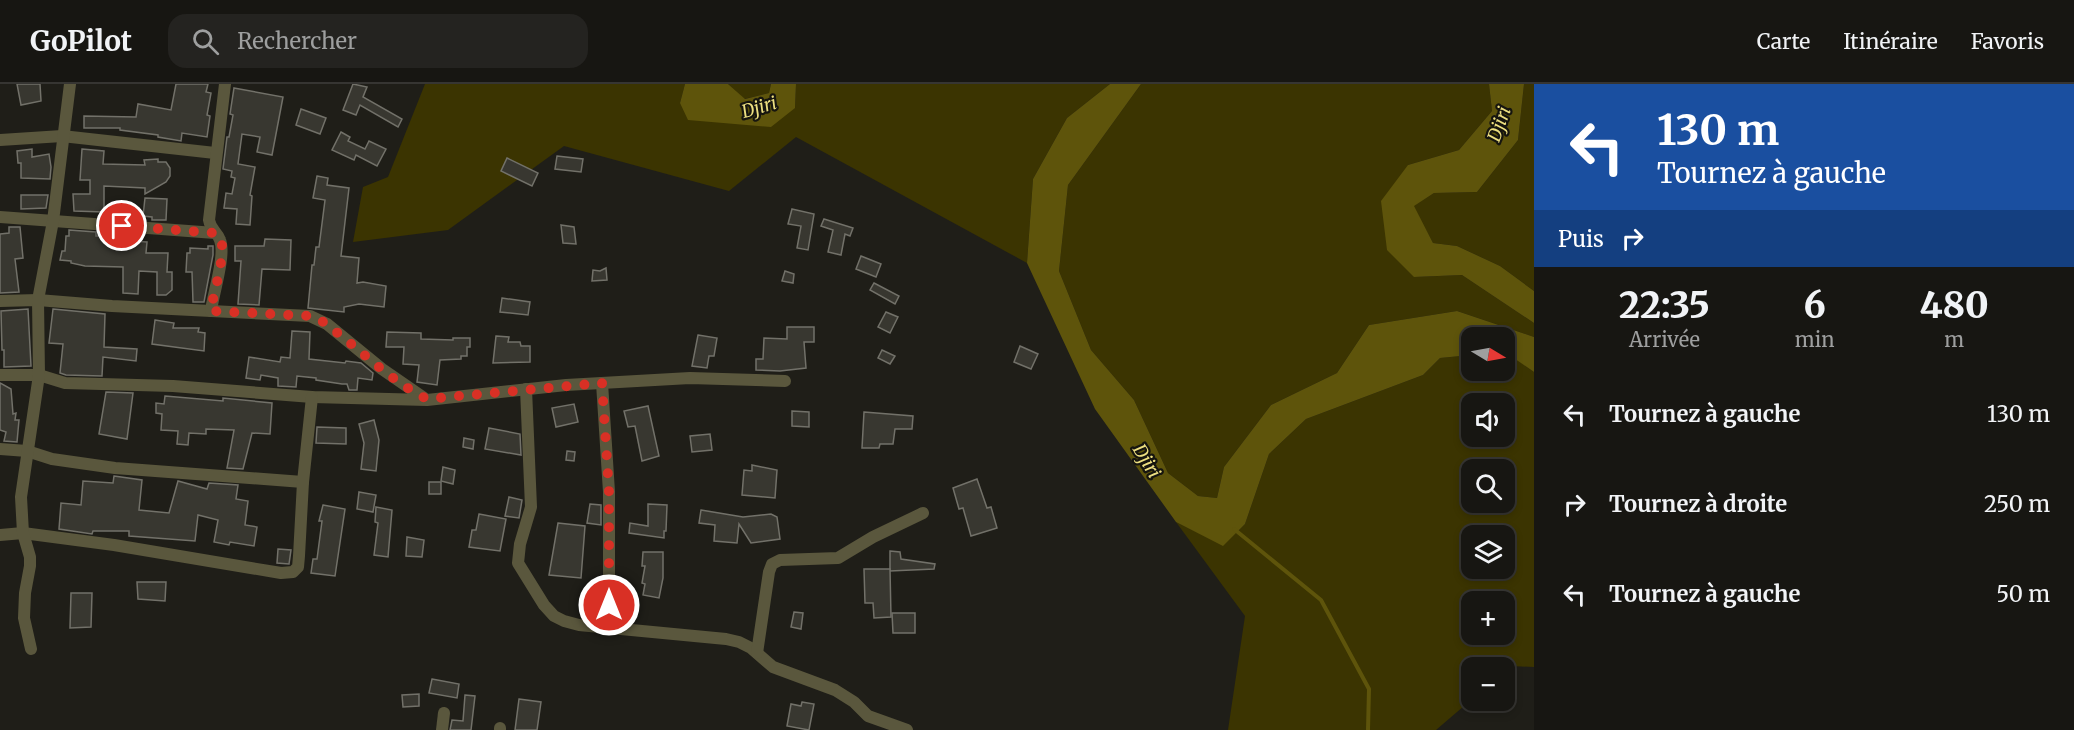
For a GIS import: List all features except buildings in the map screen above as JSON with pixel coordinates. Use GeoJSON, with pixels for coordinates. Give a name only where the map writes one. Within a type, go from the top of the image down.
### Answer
{"type":"FeatureCollection","features":[{"type":"Feature","properties":{"kind":"street"},"geometry":{"type":"LineString","coordinates":[[31,649],[24,618],[30,557],[22,533],[21,497],[39,375],[38,300],[53,221],[70,84]]}},
{"type":"Feature","properties":{"kind":"street"},"geometry":{"type":"LineString","coordinates":[[211,311],[221,247],[220,239],[210,228],[209,220],[215,153],[225,84]]}},
{"type":"Feature","properties":{"kind":"street"},"geometry":{"type":"LineString","coordinates":[[0,140],[62,136],[215,153]]}},
{"type":"Feature","properties":{"kind":"street"},"geometry":{"type":"LineString","coordinates":[[0,217],[215,233]]}},
{"type":"Feature","properties":{"kind":"street"},"geometry":{"type":"LineString","coordinates":[[0,301],[38,300],[310,316],[319,319],[382,369],[427,399]]}},
{"type":"Feature","properties":{"kind":"street"},"geometry":{"type":"LineString","coordinates":[[0,375],[39,375],[65,383],[173,386],[312,398],[427,399],[526,389],[690,378],[785,381]]}},
{"type":"Feature","properties":{"kind":"street"},"geometry":{"type":"LineString","coordinates":[[602,383],[609,492],[609,628]]}},
{"type":"Feature","properties":{"kind":"street"},"geometry":{"type":"LineString","coordinates":[[526,389],[531,507],[520,544],[518,563],[544,605],[554,616],[579,625],[739,642],[757,653],[772,667],[835,690],[854,702],[868,716],[907,730]]}},
{"type":"Feature","properties":{"kind":"street"},"geometry":{"type":"LineString","coordinates":[[0,536],[22,533],[114,545],[288,574],[293,572],[298,567],[303,482],[312,398]]}},
{"type":"Feature","properties":{"kind":"street"},"geometry":{"type":"LineString","coordinates":[[0,449],[27,451],[52,459],[115,468],[303,482]]}},
{"type":"Feature","properties":{"kind":"street"},"geometry":{"type":"LineString","coordinates":[[757,653],[772,564],[780,560],[838,558],[873,537],[923,513]]}},
{"type":"Feature","properties":{"kind":"street"},"geometry":{"type":"LineString","coordinates":[[442,730],[444,713]]}},
{"type":"Feature","properties":{"kind":"shaded area"},"geometry":{"type":"Polygon","coordinates":[[[425,84],[685,84],[680,103],[795,108],[796,84],[1110,84],[1067,118],[1033,179],[1027,263],[796,137],[729,191],[564,146],[448,230],[353,242],[363,187],[388,177],[425,84]]]}},
{"type":"Feature","properties":{"kind":"shaded area"},"geometry":{"type":"Polygon","coordinates":[[[728,84],[771,84],[769,93],[744,99],[728,84]]]}},
{"type":"Feature","properties":{"kind":"shaded area"},"geometry":{"type":"Polygon","coordinates":[[[1141,84],[1489,84],[1492,111],[1459,150],[1408,165],[1414,277],[1462,275],[1534,323],[1534,337],[1515,331],[1515,327],[1504,327],[1457,311],[1369,325],[1337,373],[1271,405],[1224,467],[1217,498],[1198,496],[1168,473],[1134,400],[1091,350],[1059,271],[1068,185],[1141,84]]]}},
{"type":"Feature","properties":{"kind":"shaded area"},"geometry":{"type":"Polygon","coordinates":[[[1524,84],[1534,84],[1534,291],[1500,266],[1457,246],[1433,243],[1413,206],[1434,193],[1477,192],[1518,140],[1524,84]]]}},
{"type":"Feature","properties":{"kind":"shaded area"},"geometry":{"type":"Polygon","coordinates":[[[1461,356],[1461,381],[1515,381],[1515,358],[1534,372],[1534,667],[1515,666],[1515,657],[1461,657],[1461,709],[1436,730],[1228,730],[1245,616],[1176,522],[1223,545],[1245,524],[1269,454],[1306,419],[1423,375],[1440,358],[1461,356]]]}},
{"type":"Feature","properties":{"kind":"water","name":"Djiri"},"geometry":{"type":"Polygon","coordinates":[[[685,84],[728,84],[745,99],[769,93],[771,84],[796,84],[795,108],[771,127],[688,120],[680,103],[685,84]]]}},
{"type":"Feature","properties":{"kind":"water","name":"Djiri"},"geometry":{"type":"Polygon","coordinates":[[[1110,84],[1141,84],[1068,185],[1059,271],[1091,350],[1134,400],[1168,473],[1198,496],[1217,498],[1224,467],[1271,405],[1337,373],[1369,325],[1457,311],[1504,327],[1461,327],[1461,356],[1440,358],[1423,375],[1306,419],[1269,454],[1245,524],[1223,546],[1176,522],[1095,409],[1027,263],[1033,179],[1067,118],[1110,84]]]}},
{"type":"Feature","properties":{"kind":"water","name":"Djiri"},"geometry":{"type":"Polygon","coordinates":[[[1489,84],[1524,84],[1518,140],[1477,192],[1434,193],[1414,206],[1433,243],[1457,246],[1500,266],[1534,291],[1534,323],[1462,275],[1414,277],[1387,250],[1381,201],[1408,165],[1459,150],[1492,111],[1489,84]]]}},
{"type":"Feature","properties":{"kind":"water"},"geometry":{"type":"Polygon","coordinates":[[[1515,331],[1534,337],[1534,372],[1515,359],[1515,331]]]}},
{"type":"Feature","properties":{"kind":"waterway"},"geometry":{"type":"LineString","coordinates":[[1234,529],[1321,600],[1369,689],[1368,730]]}},
{"type":"Feature","properties":{"kind":"route"},"geometry":{"type":"LineString","coordinates":[[122,226],[215,233],[220,239],[221,247],[211,311],[310,316],[319,319],[382,369],[427,399],[602,383],[609,492],[609,605]]}}]}
